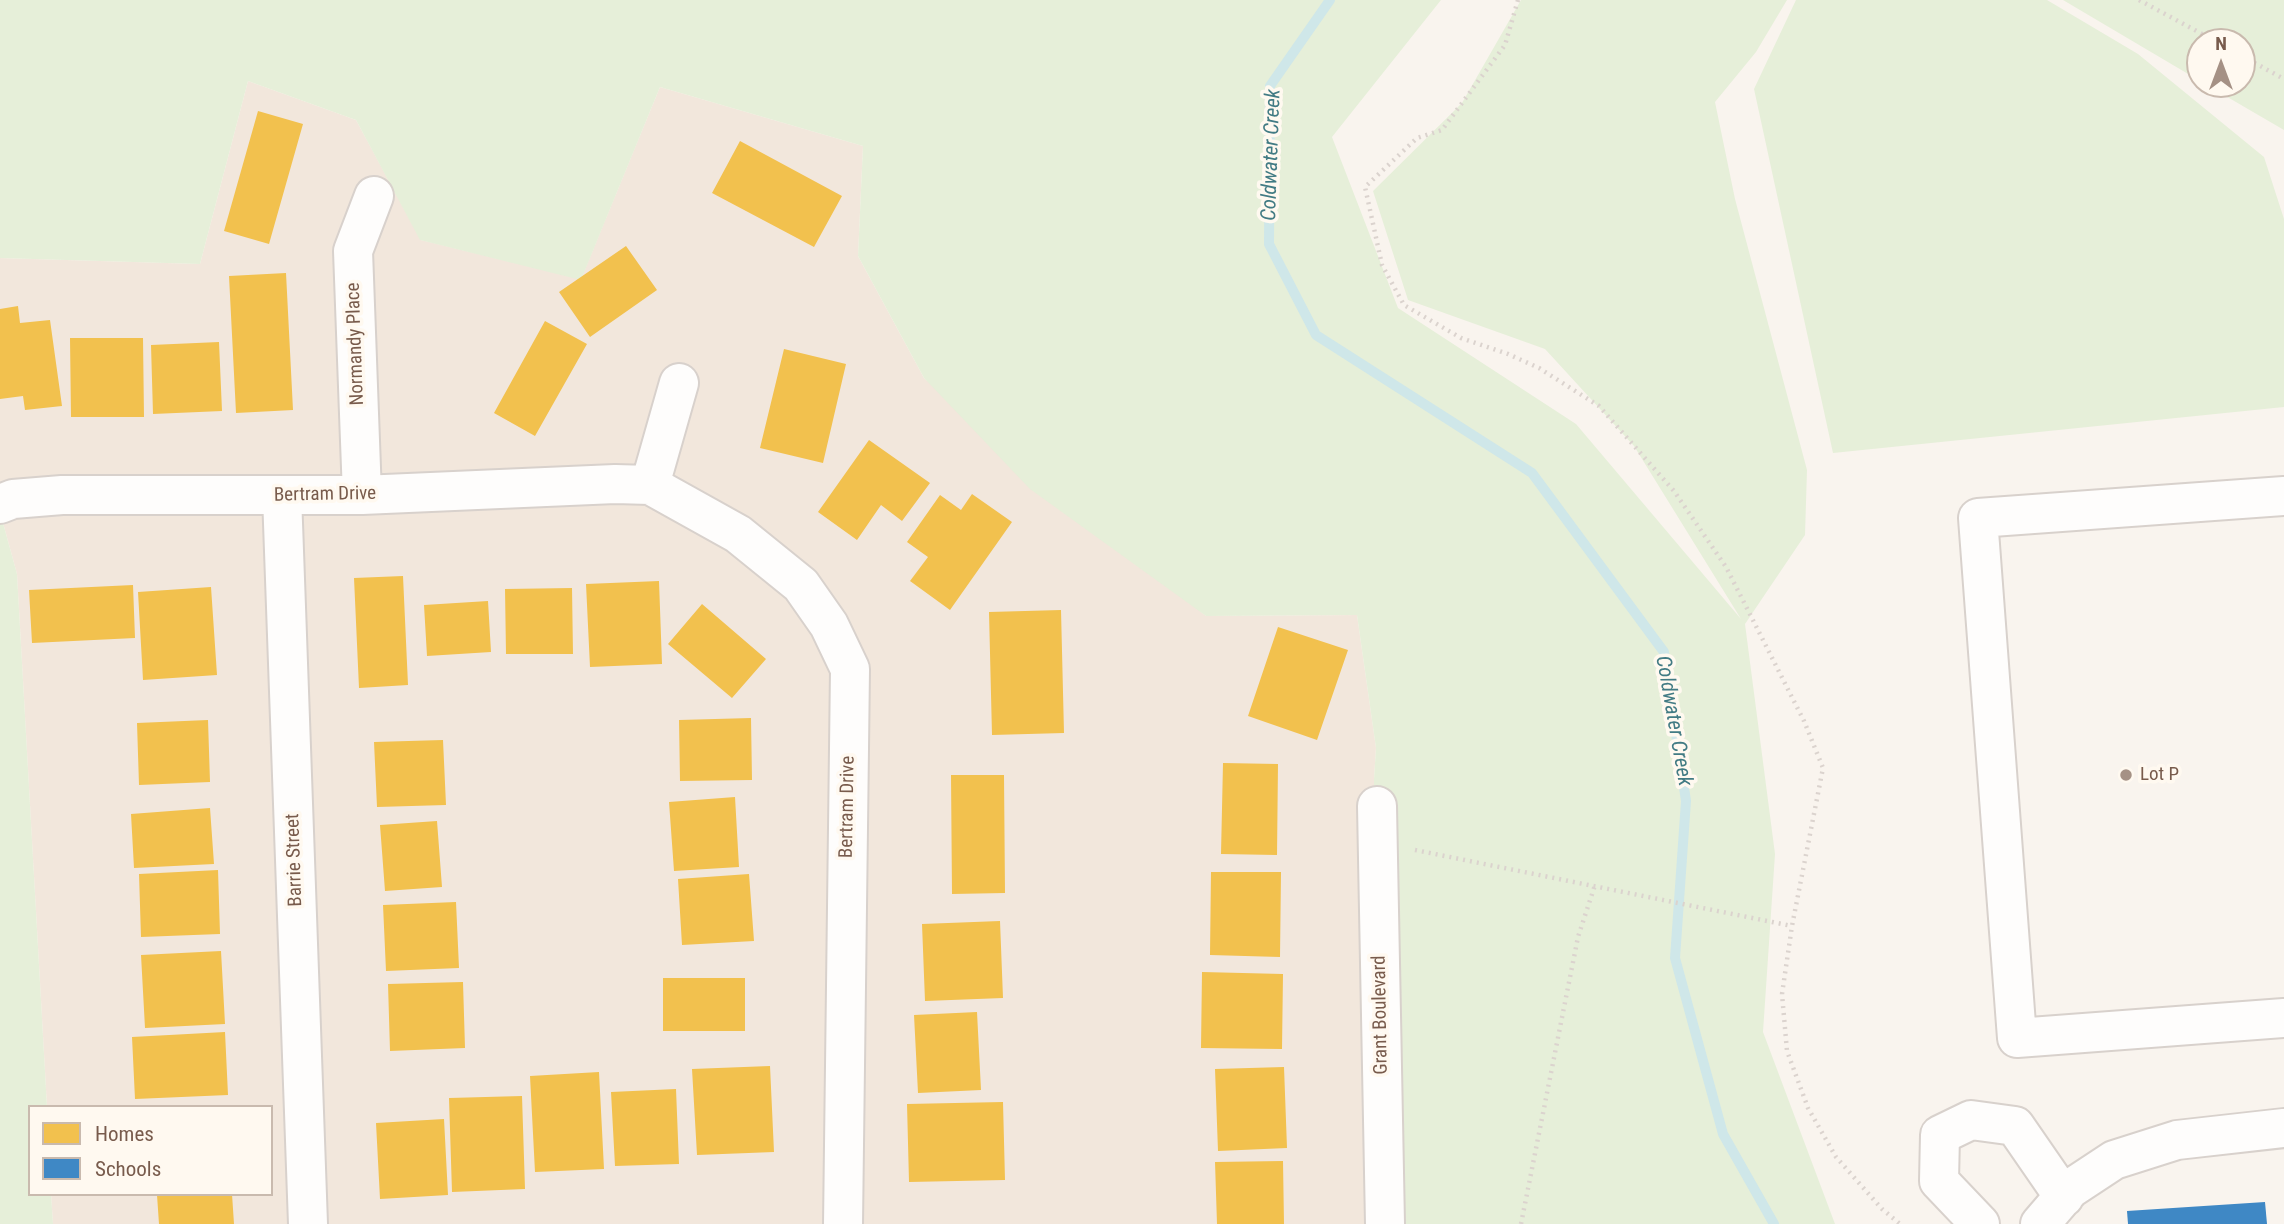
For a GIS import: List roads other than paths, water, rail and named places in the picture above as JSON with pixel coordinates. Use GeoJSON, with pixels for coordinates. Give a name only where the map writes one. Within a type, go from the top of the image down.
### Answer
{"type":"FeatureCollection","features":[{"type":"Feature","properties":{"kind":"street","name":"Normandy Place"},"geometry":{"type":"LineString","coordinates":[[362,495],[353,251],[374,196]]}},
{"type":"Feature","properties":{"kind":"street"},"geometry":{"type":"LineString","coordinates":[[650,485],[679,383]]}},
{"type":"Feature","properties":{"kind":"street","name":"Bertram Drive"},"geometry":{"type":"LineString","coordinates":[[0,504],[13,499],[62,495],[362,495],[615,484],[650,485],[738,534],[801,585],[829,625],[850,669],[843,1224]]}},
{"type":"Feature","properties":{"kind":"street","name":"Barrie Street"},"geometry":{"type":"LineString","coordinates":[[282,495],[308,1224]]}},
{"type":"Feature","properties":{"kind":"street"},"geometry":{"type":"LineString","coordinates":[[2284,496],[1978,518],[2017,1038],[2284,1018]]}},
{"type":"Feature","properties":{"kind":"street","name":"Grant Boulevard"},"geometry":{"type":"LineString","coordinates":[[1377,824],[1385,1224]]}},
{"type":"Feature","properties":{"kind":"street"},"geometry":{"type":"LineString","coordinates":[[1980,1224],[1939,1181],[1940,1135],[1971,1120],[2015,1126],[2052,1210],[2070,1189],[2114,1160],[2177,1140],[2284,1128]]}},
{"type":"Feature","properties":{"kind":"waterway","name":"Coldwater Creek"},"geometry":{"type":"LineString","coordinates":[[1271,248],[1270,86],[1330,0]]}},
{"type":"Feature","properties":{"kind":"waterway","name":"Coldwater Creek"},"geometry":{"type":"LineString","coordinates":[[1269,244],[1316,335],[1532,473],[1664,652],[1686,801],[1675,958],[1723,1134],[1774,1224]]}},
{"type":"Feature","properties":{"kind":"place","name":"Lot P"},"geometry":{"type":"Point","coordinates":[2126,775]}}]}
